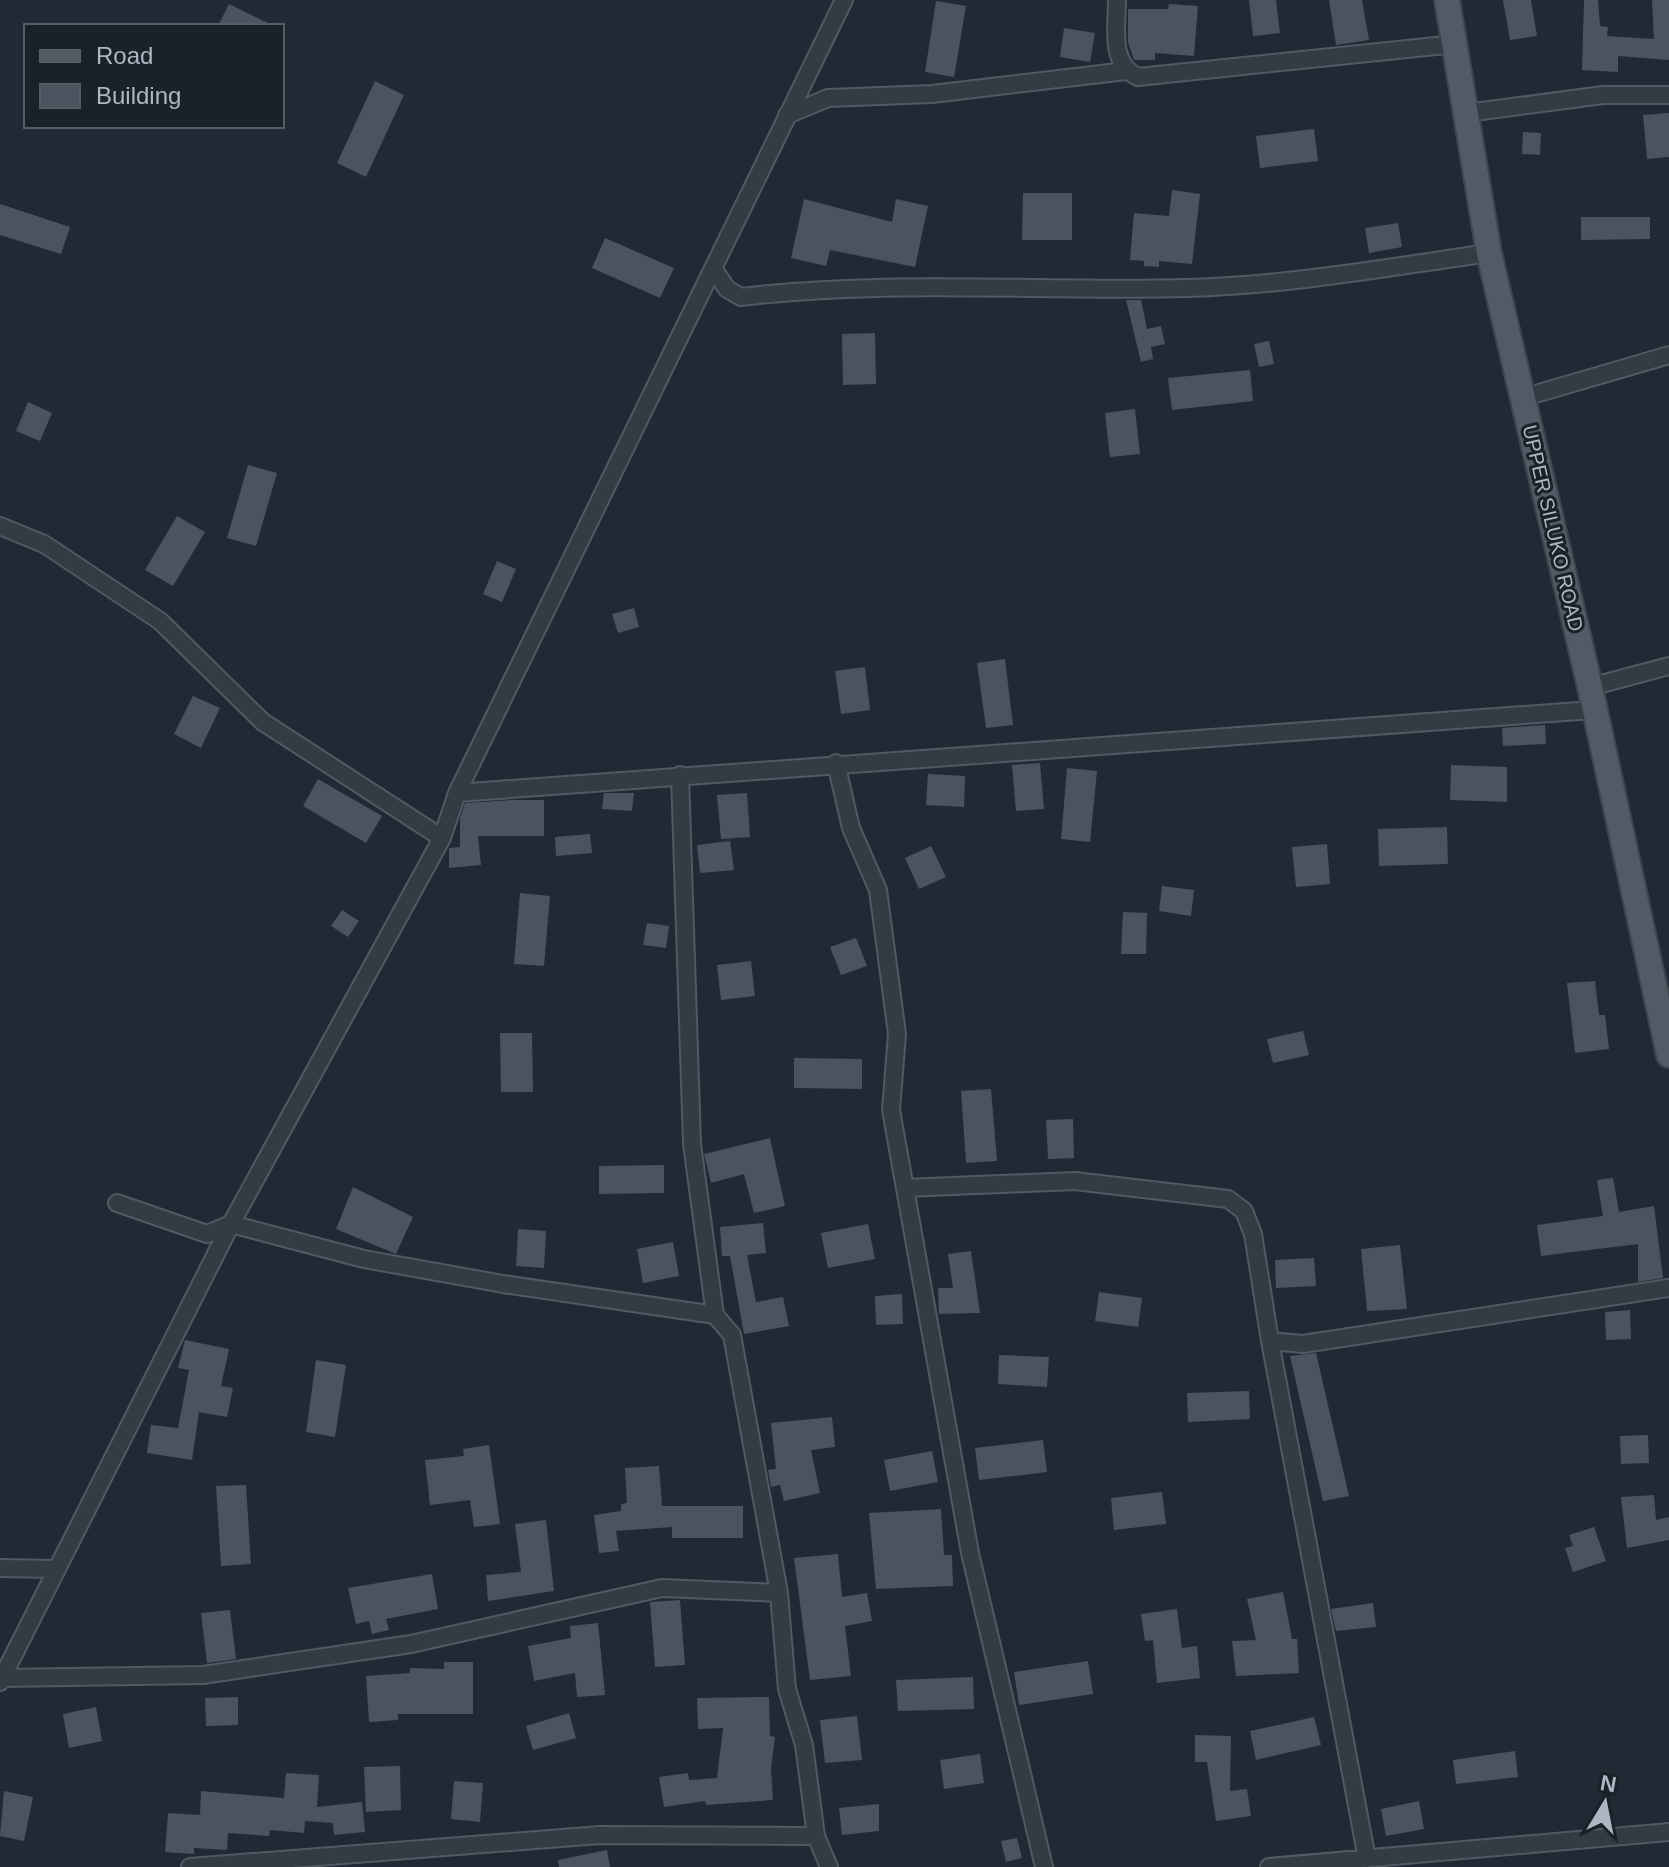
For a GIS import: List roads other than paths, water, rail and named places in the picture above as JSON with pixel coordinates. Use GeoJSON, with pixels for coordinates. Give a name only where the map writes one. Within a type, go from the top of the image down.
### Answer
{"type":"FeatureCollection","features":[{"type":"Feature","properties":{"kind":"main road","name":"UPPER SILUKO ROAD"},"geometry":{"type":"LineString","coordinates":[[1447,0],[1489,253],[1592,699],[1669,1055]]}},
{"type":"Feature","properties":{"kind":"street"},"geometry":{"type":"LineString","coordinates":[[779,1593],[662,1588],[411,1644],[203,1675],[1,1680],[231,1224],[442,838],[457,793],[844,0]]}},
{"type":"Feature","properties":{"kind":"street"},"geometry":{"type":"LineString","coordinates":[[1117,0],[1118,57],[1126,71]]}},
{"type":"Feature","properties":{"kind":"street"},"geometry":{"type":"LineString","coordinates":[[787,115],[828,98],[932,94],[1126,71],[1138,77],[1455,44]]}},
{"type":"Feature","properties":{"kind":"street"},"geometry":{"type":"LineString","coordinates":[[1467,113],[1603,95],[1669,95]]}},
{"type":"Feature","properties":{"kind":"street"},"geometry":{"type":"LineString","coordinates":[[713,268],[727,289],[741,297],[857,288],[1188,288],[1266,284],[1489,253]]}},
{"type":"Feature","properties":{"kind":"street"},"geometry":{"type":"LineString","coordinates":[[1522,398],[1669,355]]}},
{"type":"Feature","properties":{"kind":"street"},"geometry":{"type":"LineString","coordinates":[[0,526],[44,544],[160,621],[263,722],[442,838]]}},
{"type":"Feature","properties":{"kind":"street"},"geometry":{"type":"LineString","coordinates":[[457,793],[1592,699],[1669,666]]}},
{"type":"Feature","properties":{"kind":"street"},"geometry":{"type":"LineString","coordinates":[[836,763],[851,828],[878,890],[897,1034],[891,1110],[970,1553],[1044,1867]]}},
{"type":"Feature","properties":{"kind":"street"},"geometry":{"type":"LineString","coordinates":[[680,775],[692,1144],[715,1315],[732,1335],[779,1593],[787,1689],[804,1745],[816,1836],[829,1867]]}},
{"type":"Feature","properties":{"kind":"street"},"geometry":{"type":"LineString","coordinates":[[905,1188],[1075,1181],[1228,1199],[1244,1211],[1253,1234],[1270,1341],[1367,1859]]}},
{"type":"Feature","properties":{"kind":"street"},"geometry":{"type":"LineString","coordinates":[[117,1203],[207,1234],[231,1224],[364,1259],[503,1284],[715,1315]]}},
{"type":"Feature","properties":{"kind":"street"},"geometry":{"type":"LineString","coordinates":[[1270,1341],[1303,1344],[1669,1288]]}},
{"type":"Feature","properties":{"kind":"street"},"geometry":{"type":"LineString","coordinates":[[0,1568],[56,1569]]}},
{"type":"Feature","properties":{"kind":"street"},"geometry":{"type":"LineString","coordinates":[[1269,1867],[1669,1832]]}},
{"type":"Feature","properties":{"kind":"street"},"geometry":{"type":"LineString","coordinates":[[190,1867],[600,1835],[816,1836]]}}]}
